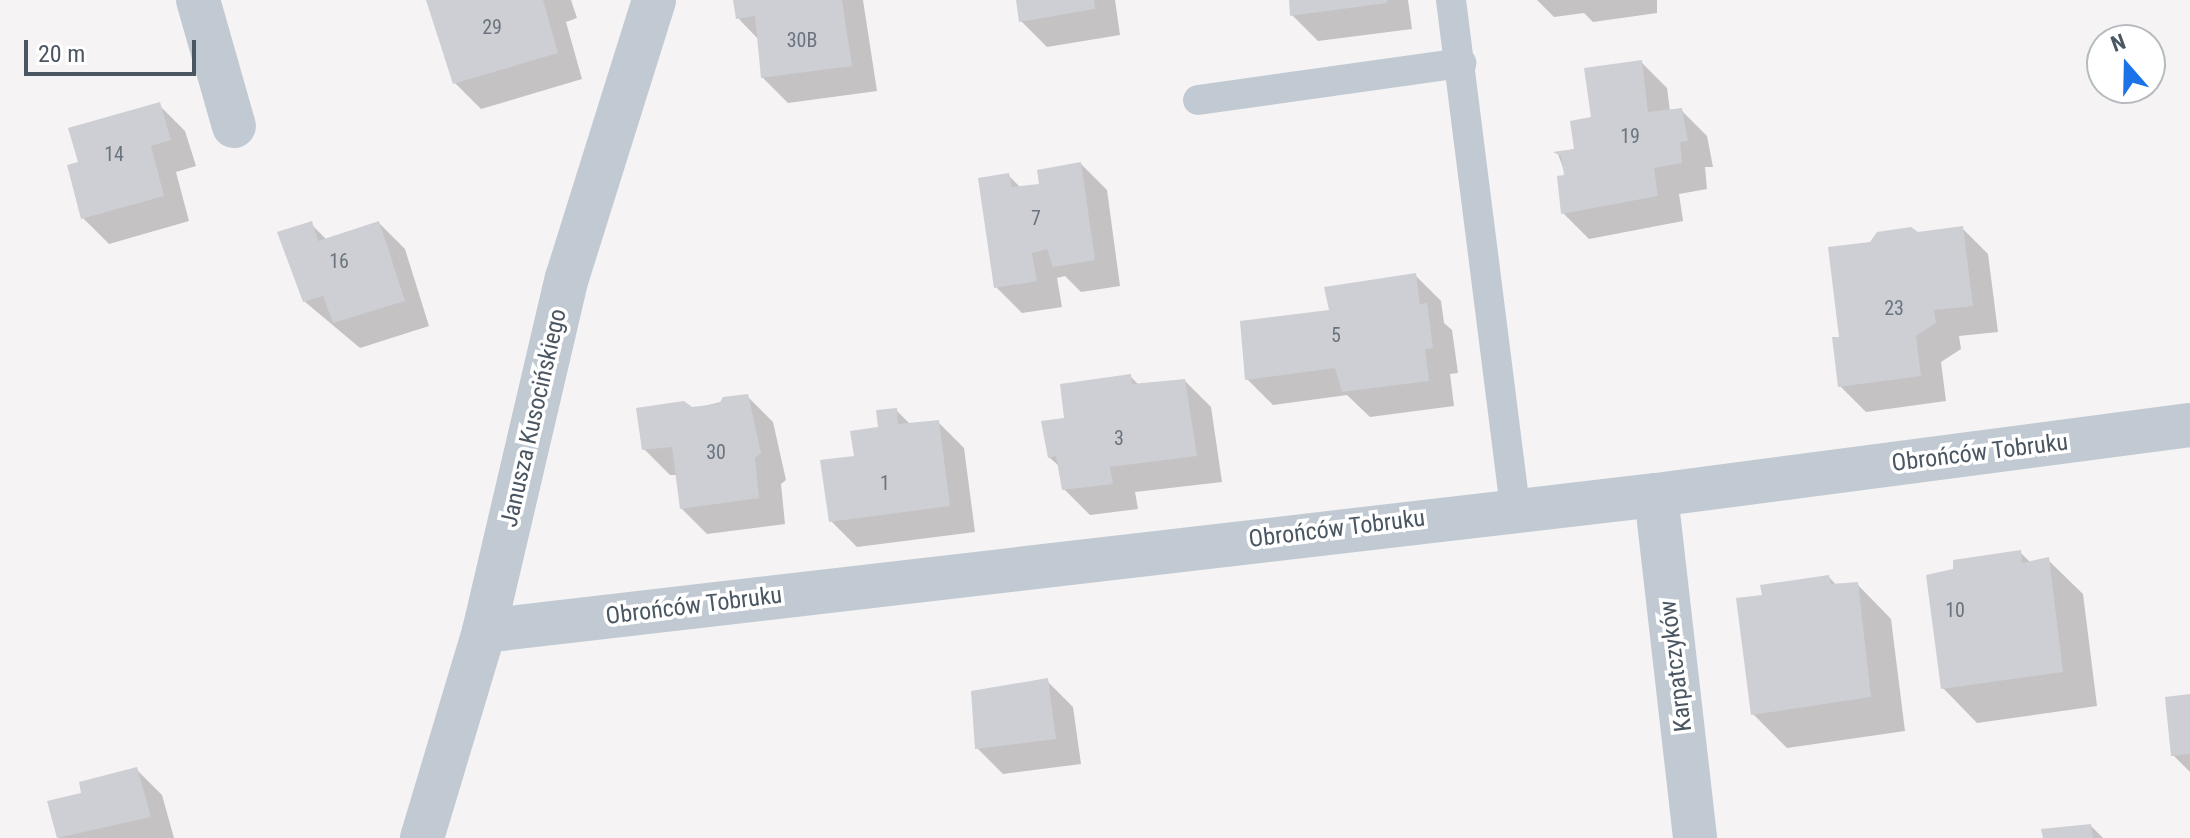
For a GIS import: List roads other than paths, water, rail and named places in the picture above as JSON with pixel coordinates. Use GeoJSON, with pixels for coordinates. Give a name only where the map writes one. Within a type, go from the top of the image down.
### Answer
{"type":"FeatureCollection","features":[{"type":"Feature","properties":{"kind":"street"},"geometry":{"type":"LineString","coordinates":[[198,0],[234,126]]}},
{"type":"Feature","properties":{"kind":"street","name":"Janusza Kusocińskiego"},"geometry":{"type":"LineString","coordinates":[[422,838],[484,631],[567,278],[654,0]]}},
{"type":"Feature","properties":{"kind":"street","name":"Obrońców Tobruku"},"geometry":{"type":"LineString","coordinates":[[484,631],[1515,507],[1656,495],[2190,425]]}},
{"type":"Feature","properties":{"kind":"street","name":"Karpatczyków"},"geometry":{"type":"LineString","coordinates":[[1656,495],[1695,838]]}},
{"type":"Feature","properties":{"kind":"lane"},"geometry":{"type":"LineString","coordinates":[[1451,0],[1515,507]]}},
{"type":"Feature","properties":{"kind":"lane"},"geometry":{"type":"LineString","coordinates":[[1198,100],[1461,63]]}}]}
